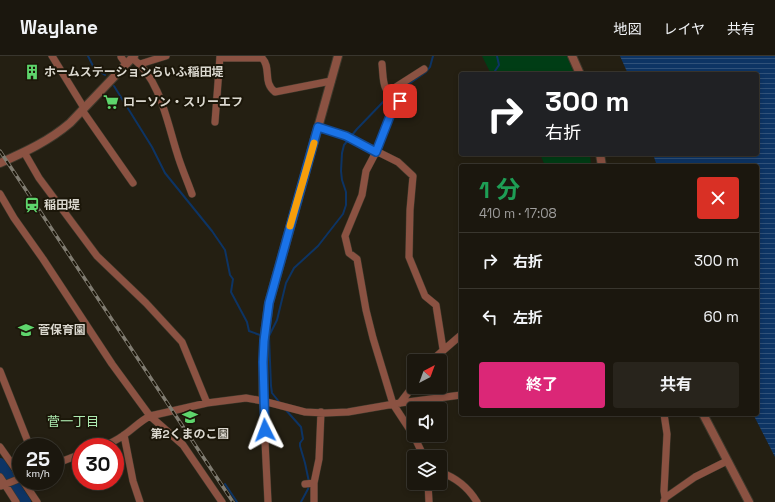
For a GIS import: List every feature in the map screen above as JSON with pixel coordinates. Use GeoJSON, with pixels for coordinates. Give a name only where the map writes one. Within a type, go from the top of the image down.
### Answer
{"type":"FeatureCollection","features":[{"type":"Feature","properties":{"kind":"street"},"geometry":{"type":"LineString","coordinates":[[52,56],[83,109],[133,183]]}},
{"type":"Feature","properties":{"kind":"street"},"geometry":{"type":"LineString","coordinates":[[121,56],[140,64],[149,75],[157,91],[192,194]]}},
{"type":"Feature","properties":{"kind":"street"},"geometry":{"type":"LineString","coordinates":[[140,64],[166,56]]}},
{"type":"Feature","properties":{"kind":"street"},"geometry":{"type":"LineString","coordinates":[[268,502],[263,401],[264,341],[269,303],[338,56]]}},
{"type":"Feature","properties":{"kind":"street"},"geometry":{"type":"LineString","coordinates":[[572,56],[579,72]]}},
{"type":"Feature","properties":{"kind":"street"},"geometry":{"type":"LineString","coordinates":[[215,122],[220,57],[262,58],[267,65],[269,86],[274,92],[331,80]]}},
{"type":"Feature","properties":{"kind":"street"},"geometry":{"type":"LineString","coordinates":[[0,163],[41,144],[62,130],[130,60]]}},
{"type":"Feature","properties":{"kind":"street"},"geometry":{"type":"LineString","coordinates":[[382,64],[384,88],[400,101],[390,116],[376,152],[366,171],[362,195],[345,236],[349,253],[357,259],[371,331],[397,404],[421,450]]}},
{"type":"Feature","properties":{"kind":"street"},"geometry":{"type":"LineString","coordinates":[[390,94],[424,69]]}},
{"type":"Feature","properties":{"kind":"street"},"geometry":{"type":"LineString","coordinates":[[318,127],[349,138],[398,162],[413,176],[410,210],[409,257],[425,296],[436,304],[443,349]]}},
{"type":"Feature","properties":{"kind":"street"},"geometry":{"type":"LineString","coordinates":[[24,152],[39,178],[97,256],[146,303],[182,342],[208,403]]}},
{"type":"Feature","properties":{"kind":"street"},"geometry":{"type":"LineString","coordinates":[[0,194],[14,218],[43,259],[112,364],[150,416],[183,445],[222,502]]}},
{"type":"Feature","properties":{"kind":"street"},"geometry":{"type":"LineString","coordinates":[[438,354],[459,337]]}},
{"type":"Feature","properties":{"kind":"street"},"geometry":{"type":"LineString","coordinates":[[0,371],[26,438]]}},
{"type":"Feature","properties":{"kind":"street"},"geometry":{"type":"LineString","coordinates":[[397,404],[407,393]]}},
{"type":"Feature","properties":{"kind":"street"},"geometry":{"type":"LineString","coordinates":[[120,438],[142,420],[150,416],[208,403],[246,398],[277,404],[305,412],[348,412],[459,395]]}},
{"type":"Feature","properties":{"kind":"street"},"geometry":{"type":"LineString","coordinates":[[314,502],[310,484],[319,459],[321,412]]}},
{"type":"Feature","properties":{"kind":"street"},"geometry":{"type":"LineString","coordinates":[[664,416],[667,434],[664,491],[665,500]]}},
{"type":"Feature","properties":{"kind":"street"},"geometry":{"type":"LineString","coordinates":[[703,416],[749,502]]}},
{"type":"Feature","properties":{"kind":"street"},"geometry":{"type":"LineString","coordinates":[[124,436],[133,481],[140,502]]}},
{"type":"Feature","properties":{"kind":"street"},"geometry":{"type":"LineString","coordinates":[[0,446],[12,464]]}},
{"type":"Feature","properties":{"kind":"street"},"geometry":{"type":"LineString","coordinates":[[665,500],[695,477],[727,461]]}},
{"type":"Feature","properties":{"kind":"street"},"geometry":{"type":"LineString","coordinates":[[447,475],[459,480],[468,489],[477,502]]}},
{"type":"Feature","properties":{"kind":"street"},"geometry":{"type":"LineString","coordinates":[[0,477],[2,485],[16,502]]}},
{"type":"Feature","properties":{"kind":"street"},"geometry":{"type":"LineString","coordinates":[[2,485],[12,481]]}},
{"type":"Feature","properties":{"kind":"street"},"geometry":{"type":"LineString","coordinates":[[29,490],[37,502]]}},
{"type":"Feature","properties":{"kind":"street"},"geometry":{"type":"LineString","coordinates":[[428,490],[429,502]]}},
{"type":"Feature","properties":{"kind":"green space"},"geometry":{"type":"Polygon","coordinates":[[[482,56],[567,56],[573,72],[490,72],[482,56]]]}},
{"type":"Feature","properties":{"kind":"green space"},"geometry":{"type":"Polygon","coordinates":[[[541,156],[590,156],[591,164],[544,164],[541,156]]]}},
{"type":"Feature","properties":{"kind":"water"},"geometry":{"type":"Polygon","coordinates":[[[620,56],[775,56],[775,457],[754,416],[759,416],[759,164],[656,164],[654,156],[759,156],[759,72],[627,72],[620,56]]]}},
{"type":"Feature","properties":{"kind":"waterway"},"geometry":{"type":"LineString","coordinates":[[88,56],[94,68],[105,75]]}},
{"type":"Feature","properties":{"kind":"waterway"},"geometry":{"type":"LineString","coordinates":[[280,403],[272,393],[269,336],[277,320],[286,283],[294,268],[318,246],[343,214],[346,205],[346,192],[341,171],[344,145],[384,101],[426,72],[430,67],[433,56]]}},
{"type":"Feature","properties":{"kind":"waterway"},"geometry":{"type":"LineString","coordinates":[[495,71],[499,65],[497,56]]}},
{"type":"Feature","properties":{"kind":"waterway"},"geometry":{"type":"LineString","coordinates":[[114,86],[152,147],[165,173],[212,231],[225,250],[230,275],[233,279],[231,292],[247,322],[249,331],[260,335]]}},
{"type":"Feature","properties":{"kind":"waterway"},"geometry":{"type":"LineString","coordinates":[[285,409],[301,427],[303,439],[300,446],[309,482],[308,489],[301,502]]}},
{"type":"Feature","properties":{"kind":"waterway"},"geometry":{"type":"LineString","coordinates":[[0,464],[25,502]]}},
{"type":"Feature","properties":{"kind":"waterway"},"geometry":{"type":"LineString","coordinates":[[225,484],[237,502]]}},
{"type":"Feature","properties":{"kind":"railway"},"geometry":{"type":"LineString","coordinates":[[0,151],[233,502]]}},
{"type":"Feature","properties":{"kind":"slow traffic"},"geometry":{"type":"LineString","coordinates":[[290,226],[314,143]]}},
{"type":"Feature","properties":{"kind":"place","name":"ホームステーションらいふ稲田堤"},"geometry":{"type":"Point","coordinates":[32,72]}},
{"type":"Feature","properties":{"kind":"place","name":"ローソン・スリーエフ"},"geometry":{"type":"Point","coordinates":[111,102]}},
{"type":"Feature","properties":{"kind":"place","name":"稲田堤"},"geometry":{"type":"Point","coordinates":[32,205]}},
{"type":"Feature","properties":{"kind":"place","name":"菅保育園"},"geometry":{"type":"Point","coordinates":[26,330]}},
{"type":"Feature","properties":{"kind":"place","name":"第2くまのこ園"},"geometry":{"type":"Point","coordinates":[190,417]}},
{"type":"Feature","properties":{"kind":"district","name":"菅一丁目"},"geometry":{"type":"Point","coordinates":[73,421]}},
{"type":"Feature","properties":{"kind":"route"},"geometry":{"type":"LineString","coordinates":[[265,430],[263,362],[269,303],[318,127],[346,136],[376,152],[390,116],[400,101]]}}]}
